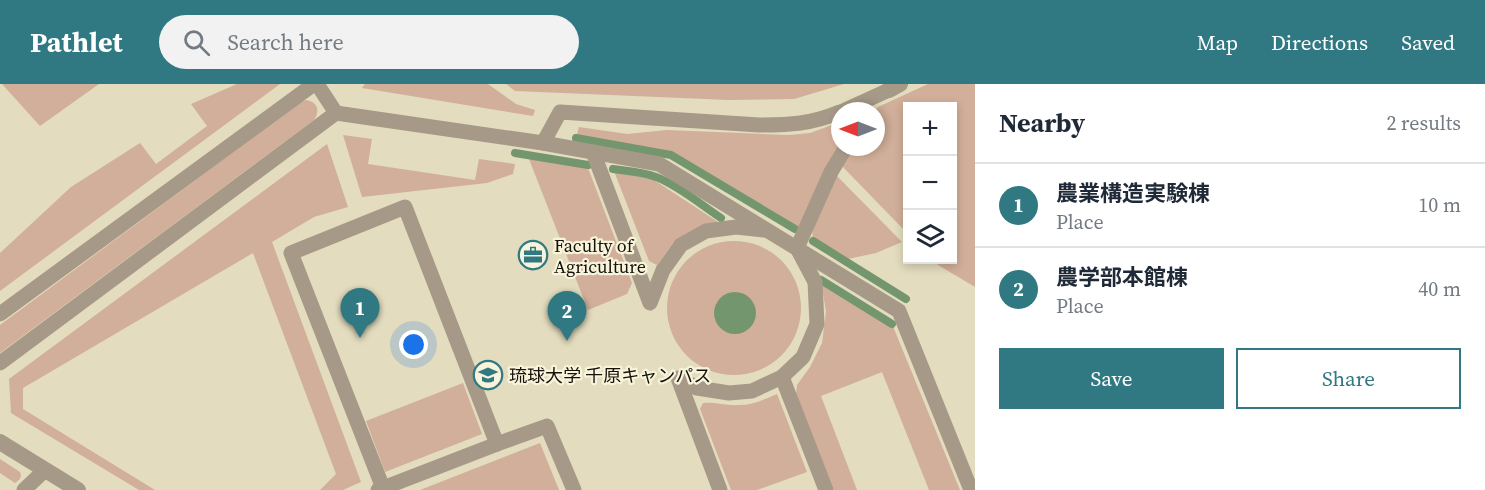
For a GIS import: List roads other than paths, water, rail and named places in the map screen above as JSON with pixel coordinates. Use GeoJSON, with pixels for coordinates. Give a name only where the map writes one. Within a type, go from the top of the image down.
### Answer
{"type":"FeatureCollection","features":[{"type":"Feature","properties":{"kind":"street"},"geometry":{"type":"LineString","coordinates":[[0,442],[78,490]]}},
{"type":"Feature","properties":{"kind":"lane"},"geometry":{"type":"LineString","coordinates":[[0,314],[316,84],[336,113]]}},
{"type":"Feature","properties":{"kind":"lane"},"geometry":{"type":"LineString","coordinates":[[876,102],[888,90]]}},
{"type":"Feature","properties":{"kind":"lane"},"geometry":{"type":"LineString","coordinates":[[863,102],[888,90]]}},
{"type":"Feature","properties":{"kind":"lane"},"geometry":{"type":"LineString","coordinates":[[543,143],[560,111],[759,125],[791,125],[831,116]]}},
{"type":"Feature","properties":{"kind":"lane"},"geometry":{"type":"LineString","coordinates":[[0,363],[336,113],[543,143],[659,164],[899,311],[971,490]]}},
{"type":"Feature","properties":{"kind":"lane"},"geometry":{"type":"LineString","coordinates":[[593,152],[650,303],[663,270],[681,245],[706,231],[736,227],[767,230]]}},
{"type":"Feature","properties":{"kind":"lane"},"geometry":{"type":"LineString","coordinates":[[797,248],[831,172],[841,156]]}},
{"type":"Feature","properties":{"kind":"lane"},"geometry":{"type":"LineString","coordinates":[[497,444],[405,207],[291,253],[380,489],[548,426],[574,490]]}},
{"type":"Feature","properties":{"kind":"lane"},"geometry":{"type":"LineString","coordinates":[[720,490],[678,378],[697,388],[729,393],[752,391],[782,377],[804,357],[818,324],[815,282],[797,248]]}},
{"type":"Feature","properties":{"kind":"lane"},"geometry":{"type":"LineString","coordinates":[[782,377],[826,490]]}},
{"type":"Feature","properties":{"kind":"lane"},"geometry":{"type":"LineString","coordinates":[[24,490],[45,470]]}},
{"type":"Feature","properties":{"kind":"waterway"},"geometry":{"type":"LineString","coordinates":[[576,138],[671,155],[795,229]]}},
{"type":"Feature","properties":{"kind":"waterway"},"geometry":{"type":"LineString","coordinates":[[515,153],[588,165]]}},
{"type":"Feature","properties":{"kind":"waterway"},"geometry":{"type":"LineString","coordinates":[[613,169],[646,174],[664,180],[721,218]]}},
{"type":"Feature","properties":{"kind":"waterway"},"geometry":{"type":"LineString","coordinates":[[813,241],[906,299]]}},
{"type":"Feature","properties":{"kind":"waterway"},"geometry":{"type":"LineString","coordinates":[[821,280],[892,324]]}},
{"type":"Feature","properties":{"kind":"place","name":"Faculty of Agriculture"},"geometry":{"type":"Point","coordinates":[533,255]}},
{"type":"Feature","properties":{"kind":"place","name":"農業構造実験棟"},"geometry":{"type":"Point","coordinates":[360,338]}},
{"type":"Feature","properties":{"kind":"place","name":"農学部本館棟"},"geometry":{"type":"Point","coordinates":[567,341]}},
{"type":"Feature","properties":{"kind":"place","name":"琉球大学 千原キャンパス"},"geometry":{"type":"Point","coordinates":[488,375]}}]}
